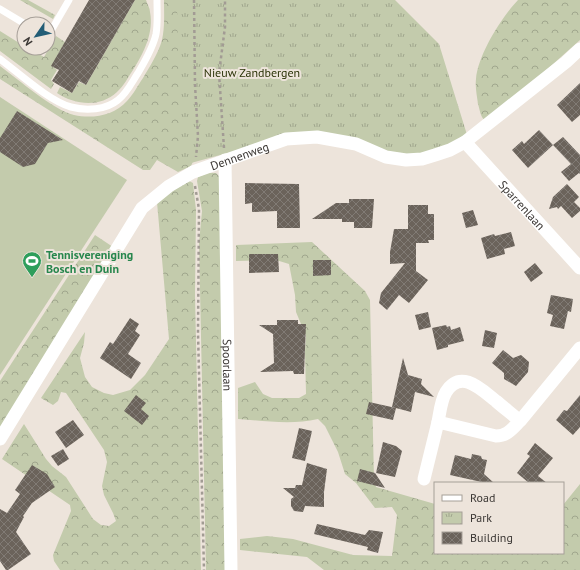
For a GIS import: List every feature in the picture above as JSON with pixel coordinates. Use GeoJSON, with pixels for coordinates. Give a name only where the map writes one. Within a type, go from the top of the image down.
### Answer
{"type":"FeatureCollection","features":[{"type":"Feature","properties":{"kind":"street","name":"Dennenweg"},"geometry":{"type":"LineString","coordinates":[[0,439],[142,208],[169,186],[194,172],[225,160],[286,140],[302,138],[317,137],[356,144],[386,157],[406,160],[422,159],[435,155],[450,150],[465,142],[566,62],[580,49]]}},
{"type":"Feature","properties":{"kind":"street","name":"Sparrenlaan"},"geometry":{"type":"LineString","coordinates":[[465,142],[580,268]]}},
{"type":"Feature","properties":{"kind":"street","name":"Spoorlaan"},"geometry":{"type":"LineString","coordinates":[[225,160],[231,570]]}},
{"type":"Feature","properties":{"kind":"street"},"geometry":{"type":"LineString","coordinates":[[438,422],[500,436],[508,433],[520,421],[580,348]]}},
{"type":"Feature","properties":{"kind":"street"},"geometry":{"type":"LineString","coordinates":[[424,479],[444,396],[456,383],[467,381],[475,384],[520,421]]}},
{"type":"Feature","properties":{"kind":"lane"},"geometry":{"type":"LineString","coordinates":[[56,22],[69,0]]}},
{"type":"Feature","properties":{"kind":"lane"},"geometry":{"type":"LineString","coordinates":[[0,59],[41,90],[70,106],[83,109],[98,108],[110,104],[118,100],[126,92],[151,50],[156,33],[156,0]]}},
{"type":"Feature","properties":{"kind":"lane"},"geometry":{"type":"LineString","coordinates":[[0,9],[16,19]]}},
{"type":"Feature","properties":{"kind":"path"},"geometry":{"type":"LineString","coordinates":[[194,0],[195,85],[198,136],[194,172],[199,209],[198,333],[204,570]]}},
{"type":"Feature","properties":{"kind":"path"},"geometry":{"type":"LineString","coordinates":[[225,0],[225,27],[219,73],[225,160]]}},
{"type":"Feature","properties":{"kind":"green space"},"geometry":{"type":"Polygon","coordinates":[[[20,0],[28,0],[55,15],[48,16],[20,0]]]}},
{"type":"Feature","properties":{"kind":"green space"},"geometry":{"type":"Polygon","coordinates":[[[135,0],[146,0],[150,10],[151,27],[141,57],[122,87],[110,97],[95,103],[79,102],[57,93],[60,87],[72,93],[79,82],[86,85],[135,0]]]}},
{"type":"Feature","properties":{"kind":"green space"},"geometry":{"type":"Polygon","coordinates":[[[164,0],[191,0],[195,157],[191,166],[178,172],[157,160],[150,170],[143,170],[0,79],[0,66],[46,101],[74,115],[88,117],[102,115],[116,110],[131,96],[154,60],[162,40],[164,30],[164,0]]]}},
{"type":"Feature","properties":{"kind":"green space","name":"Nieuw Zandbergen"},"geometry":{"type":"Polygon","coordinates":[[[177,0],[395,0],[439,44],[468,138],[420,157],[375,149],[340,137],[257,145],[180,166],[177,0]]]}},
{"type":"Feature","properties":{"kind":"green space"},"geometry":{"type":"Polygon","coordinates":[[[518,0],[580,0],[580,40],[505,107],[485,121],[480,113],[478,104],[476,82],[478,69],[491,37],[518,0]]]}},
{"type":"Feature","properties":{"kind":"green space"},"geometry":{"type":"Polygon","coordinates":[[[0,31],[16,41],[16,56],[56,56],[56,36],[65,42],[52,66],[57,70],[51,80],[54,84],[51,89],[0,51],[0,31]]]}},
{"type":"Feature","properties":{"kind":"green space","name":"Tennisvereniging Bosch en Duin"},"geometry":{"type":"Polygon","coordinates":[[[0,97],[127,180],[0,375],[0,97]]]}},
{"type":"Feature","properties":{"kind":"green space"},"geometry":{"type":"Polygon","coordinates":[[[208,173],[216,173],[221,178],[226,570],[206,570],[199,243],[202,211],[197,181],[198,177],[208,173]]]}},
{"type":"Feature","properties":{"kind":"green space"},"geometry":{"type":"Polygon","coordinates":[[[189,181],[193,183],[196,210],[195,295],[201,570],[60,570],[54,561],[53,555],[71,511],[70,505],[2,459],[24,424],[46,459],[66,477],[93,519],[101,525],[109,526],[116,521],[104,495],[102,486],[107,462],[104,450],[66,393],[61,392],[58,401],[53,405],[41,398],[85,332],[80,358],[85,377],[92,387],[104,393],[113,395],[130,390],[145,375],[169,339],[157,202],[189,181]]]}},
{"type":"Feature","properties":{"kind":"green space"},"geometry":{"type":"Polygon","coordinates":[[[95,235],[116,249],[0,428],[0,381],[95,235]]]}},
{"type":"Feature","properties":{"kind":"green space"},"geometry":{"type":"Polygon","coordinates":[[[312,242],[365,291],[370,300],[374,480],[376,487],[434,504],[434,554],[564,554],[564,504],[580,484],[580,570],[324,570],[307,557],[240,550],[240,539],[267,536],[293,539],[353,555],[392,556],[397,515],[392,507],[375,508],[356,483],[345,474],[338,452],[325,426],[318,419],[288,422],[238,419],[238,388],[255,382],[263,394],[272,398],[299,398],[306,394],[306,336],[296,312],[295,295],[289,264],[276,260],[236,261],[236,245],[312,242]]]}},
{"type":"Feature","properties":{"kind":"building"},"geometry":{"type":"Polygon","coordinates":[[[89,0],[135,0],[86,85],[79,81],[72,93],[52,81],[59,70],[51,66],[89,0]]]}},
{"type":"Feature","properties":{"kind":"building"},"geometry":{"type":"Polygon","coordinates":[[[580,83],[580,115],[572,122],[557,105],[580,83]]]}},
{"type":"Feature","properties":{"kind":"building"},"geometry":{"type":"Polygon","coordinates":[[[17,111],[63,140],[48,143],[35,164],[23,167],[0,152],[0,138],[17,111]]]}},
{"type":"Feature","properties":{"kind":"building"},"geometry":{"type":"Polygon","coordinates":[[[539,130],[553,145],[528,168],[512,150],[522,141],[524,144],[539,130]]]}},
{"type":"Feature","properties":{"kind":"building"},"geometry":{"type":"Polygon","coordinates":[[[563,137],[580,155],[580,174],[579,173],[569,181],[561,172],[571,164],[553,145],[563,137]]]}},
{"type":"Feature","properties":{"kind":"building"},"geometry":{"type":"Polygon","coordinates":[[[245,183],[299,184],[300,228],[277,228],[277,211],[252,212],[252,203],[245,204],[245,183]]]}},
{"type":"Feature","properties":{"kind":"building"},"geometry":{"type":"Polygon","coordinates":[[[567,184],[579,197],[574,202],[580,208],[580,211],[572,218],[561,206],[558,209],[557,207],[549,209],[553,197],[567,184]]]}},
{"type":"Feature","properties":{"kind":"building"},"geometry":{"type":"Polygon","coordinates":[[[349,199],[374,199],[372,228],[354,228],[354,222],[342,222],[342,219],[312,219],[336,203],[349,203],[349,199]]]}},
{"type":"Feature","properties":{"kind":"building"},"geometry":{"type":"Polygon","coordinates":[[[408,205],[428,205],[428,214],[434,214],[434,240],[428,240],[429,243],[416,243],[416,271],[428,280],[409,303],[399,295],[387,310],[379,303],[381,293],[405,263],[390,264],[390,252],[394,229],[408,229],[408,205]]]}},
{"type":"Feature","properties":{"kind":"building"},"geometry":{"type":"Polygon","coordinates":[[[473,210],[478,225],[466,228],[462,213],[473,210]]]}},
{"type":"Feature","properties":{"kind":"building"},"geometry":{"type":"Polygon","coordinates":[[[511,232],[515,246],[504,249],[505,254],[487,259],[481,238],[494,234],[495,236],[511,232]]]}},
{"type":"Feature","properties":{"kind":"building"},"geometry":{"type":"Polygon","coordinates":[[[249,254],[278,254],[279,272],[249,273],[249,254]]]}},
{"type":"Feature","properties":{"kind":"building"},"geometry":{"type":"Polygon","coordinates":[[[313,260],[331,260],[331,275],[313,276],[313,260]]]}},
{"type":"Feature","properties":{"kind":"building"},"geometry":{"type":"Polygon","coordinates":[[[535,263],[543,273],[531,282],[524,272],[535,263]]]}},
{"type":"Feature","properties":{"kind":"building"},"geometry":{"type":"Polygon","coordinates":[[[551,295],[573,299],[571,312],[568,311],[564,329],[550,326],[553,315],[547,313],[551,295]]]}},
{"type":"Feature","properties":{"kind":"building"},"geometry":{"type":"Polygon","coordinates":[[[428,312],[431,327],[419,330],[415,315],[428,312]]]}},
{"type":"Feature","properties":{"kind":"building"},"geometry":{"type":"Polygon","coordinates":[[[130,318],[139,324],[135,331],[140,335],[128,354],[141,363],[131,379],[100,358],[110,342],[113,344],[130,318]]]}},
{"type":"Feature","properties":{"kind":"building"},"geometry":{"type":"Polygon","coordinates":[[[277,320],[298,320],[298,324],[306,324],[304,374],[294,374],[293,371],[260,372],[274,363],[273,334],[259,325],[277,325],[277,320]]]}},
{"type":"Feature","properties":{"kind":"building"},"geometry":{"type":"Polygon","coordinates":[[[446,325],[447,327],[450,326],[451,330],[460,327],[464,341],[448,345],[448,347],[437,350],[432,328],[446,325]]]}},
{"type":"Feature","properties":{"kind":"building"},"geometry":{"type":"Polygon","coordinates":[[[485,330],[497,333],[494,348],[482,346],[485,330]]]}},
{"type":"Feature","properties":{"kind":"building"},"geometry":{"type":"Polygon","coordinates":[[[503,350],[513,358],[521,355],[529,362],[528,372],[516,386],[504,379],[504,373],[492,363],[503,350]]]}},
{"type":"Feature","properties":{"kind":"building"},"geometry":{"type":"Polygon","coordinates":[[[403,358],[408,375],[422,379],[421,384],[434,397],[415,392],[411,412],[392,407],[403,358]]]}},
{"type":"Feature","properties":{"kind":"building"},"geometry":{"type":"Polygon","coordinates":[[[136,395],[146,403],[141,409],[149,416],[142,425],[124,411],[136,395]]]}},
{"type":"Feature","properties":{"kind":"building"},"geometry":{"type":"Polygon","coordinates":[[[580,395],[580,427],[573,435],[556,420],[564,410],[567,411],[580,395]]]}},
{"type":"Feature","properties":{"kind":"building"},"geometry":{"type":"Polygon","coordinates":[[[369,402],[396,408],[393,420],[366,414],[369,402]]]}},
{"type":"Feature","properties":{"kind":"building"},"geometry":{"type":"Polygon","coordinates":[[[73,420],[84,435],[66,448],[55,432],[73,420]]]}},
{"type":"Feature","properties":{"kind":"building"},"geometry":{"type":"Polygon","coordinates":[[[299,428],[312,431],[305,461],[292,458],[299,428]]]}},
{"type":"Feature","properties":{"kind":"building"},"geometry":{"type":"Polygon","coordinates":[[[383,442],[396,446],[402,451],[395,477],[376,473],[383,442]]]}},
{"type":"Feature","properties":{"kind":"building"},"geometry":{"type":"Polygon","coordinates":[[[535,443],[553,458],[538,476],[546,482],[528,482],[517,473],[530,456],[527,454],[535,443]]]}},
{"type":"Feature","properties":{"kind":"building"},"geometry":{"type":"Polygon","coordinates":[[[63,449],[69,459],[58,466],[51,456],[63,449]]]}},
{"type":"Feature","properties":{"kind":"building"},"geometry":{"type":"Polygon","coordinates":[[[472,454],[481,456],[482,459],[487,460],[484,474],[493,482],[482,482],[450,475],[455,455],[471,459],[472,454]]]}},
{"type":"Feature","properties":{"kind":"building"},"geometry":{"type":"Polygon","coordinates":[[[307,463],[327,469],[324,507],[305,506],[303,512],[294,511],[291,506],[291,499],[294,497],[283,488],[295,488],[296,485],[302,485],[307,463]]]}},
{"type":"Feature","properties":{"kind":"building"},"geometry":{"type":"Polygon","coordinates":[[[32,465],[47,474],[55,487],[32,503],[23,516],[24,517],[16,532],[31,554],[6,570],[0,561],[0,509],[7,513],[20,494],[15,490],[32,465]]]}},
{"type":"Feature","properties":{"kind":"building"},"geometry":{"type":"Polygon","coordinates":[[[360,469],[375,473],[385,488],[357,481],[360,469]]]}},
{"type":"Feature","properties":{"kind":"building"},"geometry":{"type":"Polygon","coordinates":[[[317,524],[365,535],[369,530],[383,532],[378,553],[367,550],[368,547],[314,534],[317,524]]]}},
{"type":"Feature","properties":{"kind":"place","name":"Tennisvereniging Bosch en Duin"},"geometry":{"type":"Point","coordinates":[32,278]}}]}
